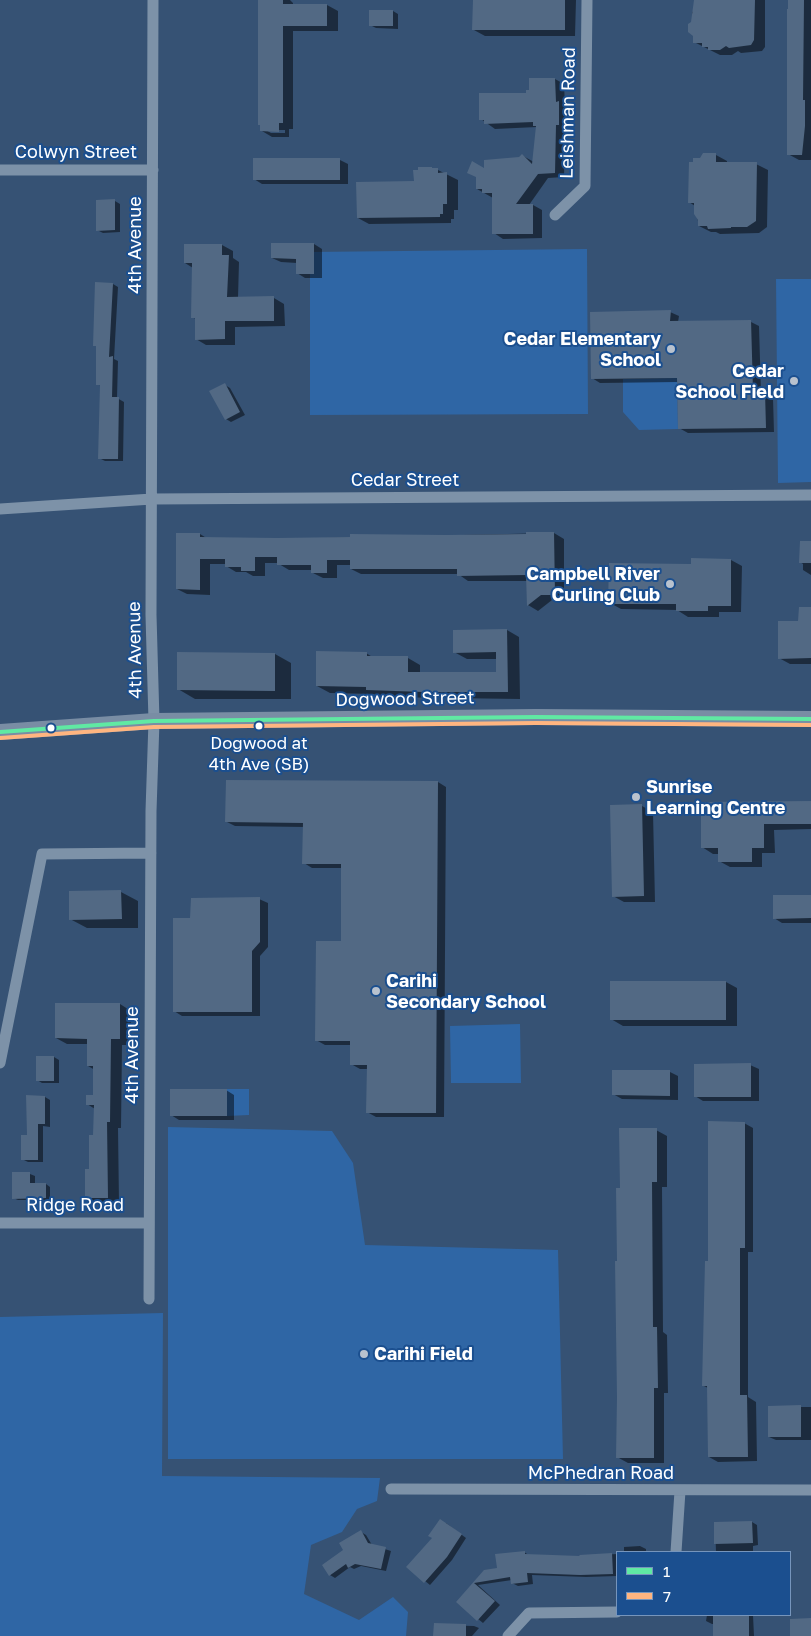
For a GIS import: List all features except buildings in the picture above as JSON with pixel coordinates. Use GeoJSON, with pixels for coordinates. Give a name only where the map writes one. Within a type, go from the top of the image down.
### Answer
{"type":"FeatureCollection","features":[{"type":"Feature","properties":{"kind":"main road","name":"Dogwood Street"},"geometry":{"type":"LineString","coordinates":[[0,732],[154,722],[536,717],[811,719]]}},
{"type":"Feature","properties":{"kind":"street","name":"4th Avenue"},"geometry":{"type":"LineString","coordinates":[[150,1299],[150,853],[154,722],[151,616],[153,0]]}},
{"type":"Feature","properties":{"kind":"street","name":"Leishman Road"},"geometry":{"type":"LineString","coordinates":[[555,215],[585,186],[587,0]]}},
{"type":"Feature","properties":{"kind":"street","name":"Colwyn Street"},"geometry":{"type":"LineString","coordinates":[[0,170],[153,170]]}},
{"type":"Feature","properties":{"kind":"street","name":"Cedar Street"},"geometry":{"type":"LineString","coordinates":[[0,509],[152,499],[811,495]]}},
{"type":"Feature","properties":{"kind":"street"},"geometry":{"type":"LineString","coordinates":[[0,1063],[42,854],[150,853]]}},
{"type":"Feature","properties":{"kind":"street","name":"Ridge Road"},"geometry":{"type":"LineString","coordinates":[[0,1223],[150,1223]]}},
{"type":"Feature","properties":{"kind":"street","name":"McPhedran Road"},"geometry":{"type":"LineString","coordinates":[[391,1489],[811,1490]]}},
{"type":"Feature","properties":{"kind":"street"},"geometry":{"type":"LineString","coordinates":[[676,1551],[680,1491]]}},
{"type":"Feature","properties":{"kind":"street"},"geometry":{"type":"LineString","coordinates":[[508,1636],[529,1613],[616,1612]]}},
{"type":"Feature","properties":{"kind":"shaded area"},"geometry":{"type":"Polygon","coordinates":[[[587,249],[588,414],[310,415],[310,252],[587,249]]]}},
{"type":"Feature","properties":{"kind":"shaded area","name":"Cedar School Field"},"geometry":{"type":"Polygon","coordinates":[[[776,279],[811,279],[811,482],[778,483],[776,279]]]}},
{"type":"Feature","properties":{"kind":"shaded area"},"geometry":{"type":"Polygon","coordinates":[[[677,378],[678,429],[639,430],[623,412],[623,379],[677,378]]]}},
{"type":"Feature","properties":{"kind":"shaded area"},"geometry":{"type":"Polygon","coordinates":[[[520,1024],[521,1083],[451,1083],[450,1026],[520,1024]]]}},
{"type":"Feature","properties":{"kind":"shaded area"},"geometry":{"type":"Polygon","coordinates":[[[227,1089],[249,1089],[249,1115],[227,1116],[227,1089]]]}},
{"type":"Feature","properties":{"kind":"shaded area","name":"Carihi Field"},"geometry":{"type":"Polygon","coordinates":[[[168,1127],[332,1131],[353,1163],[365,1245],[558,1250],[563,1459],[168,1459],[168,1127]]]}},
{"type":"Feature","properties":{"kind":"shaded area"},"geometry":{"type":"Polygon","coordinates":[[[163,1313],[162,1476],[380,1478],[377,1501],[357,1509],[342,1532],[311,1545],[304,1594],[359,1620],[393,1597],[408,1612],[406,1636],[0,1636],[0,1317],[163,1313]]]}},
{"type":"Feature","properties":{"kind":"transit line","name":"1"},"geometry":{"type":"LineString","coordinates":[[0,732],[154,721],[536,717],[811,719]]}},
{"type":"Feature","properties":{"kind":"transit line","name":"7"},"geometry":{"type":"LineString","coordinates":[[0,738],[154,727],[536,723],[811,725]]}},
{"type":"Feature","properties":{"kind":"place","name":"Cedar Elementary School"},"geometry":{"type":"Point","coordinates":[671,349]}},
{"type":"Feature","properties":{"kind":"place","name":"Cedar School Field"},"geometry":{"type":"Point","coordinates":[794,381]}},
{"type":"Feature","properties":{"kind":"place","name":"Campbell River Curling Club"},"geometry":{"type":"Point","coordinates":[670,584]}},
{"type":"Feature","properties":{"kind":"place","name":"Dogwood at 4th Ave (SB)"},"geometry":{"type":"Point","coordinates":[259,726]}},
{"type":"Feature","properties":{"kind":"place","name":"Sunrise Learning Centre"},"geometry":{"type":"Point","coordinates":[636,797]}},
{"type":"Feature","properties":{"kind":"place","name":"Carihi Secondary School"},"geometry":{"type":"Point","coordinates":[376,991]}},
{"type":"Feature","properties":{"kind":"place","name":"Carihi Field"},"geometry":{"type":"Point","coordinates":[364,1354]}}]}
